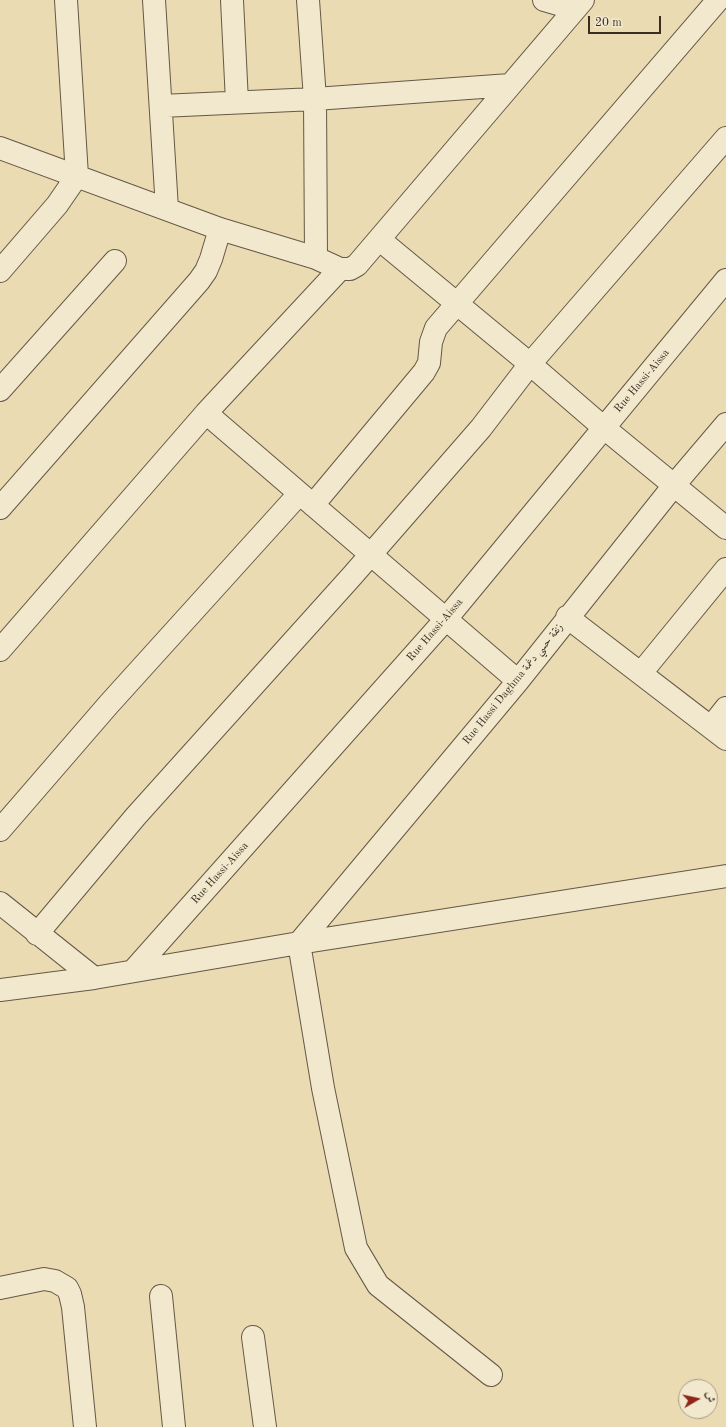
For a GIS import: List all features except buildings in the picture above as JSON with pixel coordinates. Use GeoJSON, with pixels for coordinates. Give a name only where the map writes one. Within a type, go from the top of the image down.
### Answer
{"type":"FeatureCollection","features":[{"type":"Feature","properties":{"kind":"street"},"geometry":{"type":"LineString","coordinates":[[0,271],[56,205],[77,176],[66,0]]}},
{"type":"Feature","properties":{"kind":"street"},"geometry":{"type":"LineString","coordinates":[[154,0],[167,209]]}},
{"type":"Feature","properties":{"kind":"street"},"geometry":{"type":"LineString","coordinates":[[232,0],[237,102]]}},
{"type":"Feature","properties":{"kind":"street"},"geometry":{"type":"LineString","coordinates":[[308,0],[315,98],[316,258]]}},
{"type":"Feature","properties":{"kind":"street"},"geometry":{"type":"LineString","coordinates":[[0,148],[220,229],[316,258],[340,269],[354,268],[380,240],[510,85],[572,4],[544,0]]}},
{"type":"Feature","properties":{"kind":"street"},"geometry":{"type":"LineString","coordinates":[[0,830],[109,704],[306,500],[424,372],[429,363],[431,342],[436,328],[718,0]]}},
{"type":"Feature","properties":{"kind":"street"},"geometry":{"type":"LineString","coordinates":[[161,106],[315,98],[510,85]]}},
{"type":"Feature","properties":{"kind":"street"},"geometry":{"type":"LineString","coordinates":[[37,934],[136,816],[229,714],[481,428],[530,364],[726,138]]}},
{"type":"Feature","properties":{"kind":"street"},"geometry":{"type":"LineString","coordinates":[[0,508],[199,281],[206,271],[211,259],[220,229]]}},
{"type":"Feature","properties":{"kind":"street"},"geometry":{"type":"LineString","coordinates":[[380,240],[726,528]]}},
{"type":"Feature","properties":{"kind":"street"},"geometry":{"type":"LineString","coordinates":[[0,390],[115,261]]}},
{"type":"Feature","properties":{"kind":"street"},"geometry":{"type":"LineString","coordinates":[[0,650],[206,414],[340,269]]}},
{"type":"Feature","properties":{"kind":"street","name":"Rue Hassi-Aissa"},"geometry":{"type":"LineString","coordinates":[[133,971],[446,619],[603,427],[726,280]]}},
{"type":"Feature","properties":{"kind":"street"},"geometry":{"type":"LineString","coordinates":[[206,414],[518,681]]}},
{"type":"Feature","properties":{"kind":"street","name":"Rue Hassi Daghma زنقة حسي دغمة"},"geometry":{"type":"LineString","coordinates":[[299,943],[518,681],[675,484],[726,424]]}},
{"type":"Feature","properties":{"kind":"street"},"geometry":{"type":"LineString","coordinates":[[641,673],[726,569]]}},
{"type":"Feature","properties":{"kind":"street"},"geometry":{"type":"LineString","coordinates":[[567,618],[718,733],[726,708]]}},
{"type":"Feature","properties":{"kind":"street"},"geometry":{"type":"LineString","coordinates":[[0,990],[94,978],[299,943],[726,876]]}},
{"type":"Feature","properties":{"kind":"street"},"geometry":{"type":"LineString","coordinates":[[0,903],[94,978]]}},
{"type":"Feature","properties":{"kind":"street"},"geometry":{"type":"LineString","coordinates":[[299,943],[324,1088],[356,1248],[378,1285],[491,1375]]}},
{"type":"Feature","properties":{"kind":"street"},"geometry":{"type":"LineString","coordinates":[[0,1288],[44,1278],[55,1280],[67,1288],[73,1306],[85,1427]]}},
{"type":"Feature","properties":{"kind":"street"},"geometry":{"type":"LineString","coordinates":[[161,1296],[174,1427]]}},
{"type":"Feature","properties":{"kind":"street"},"geometry":{"type":"LineString","coordinates":[[253,1337],[265,1427]]}}]}
